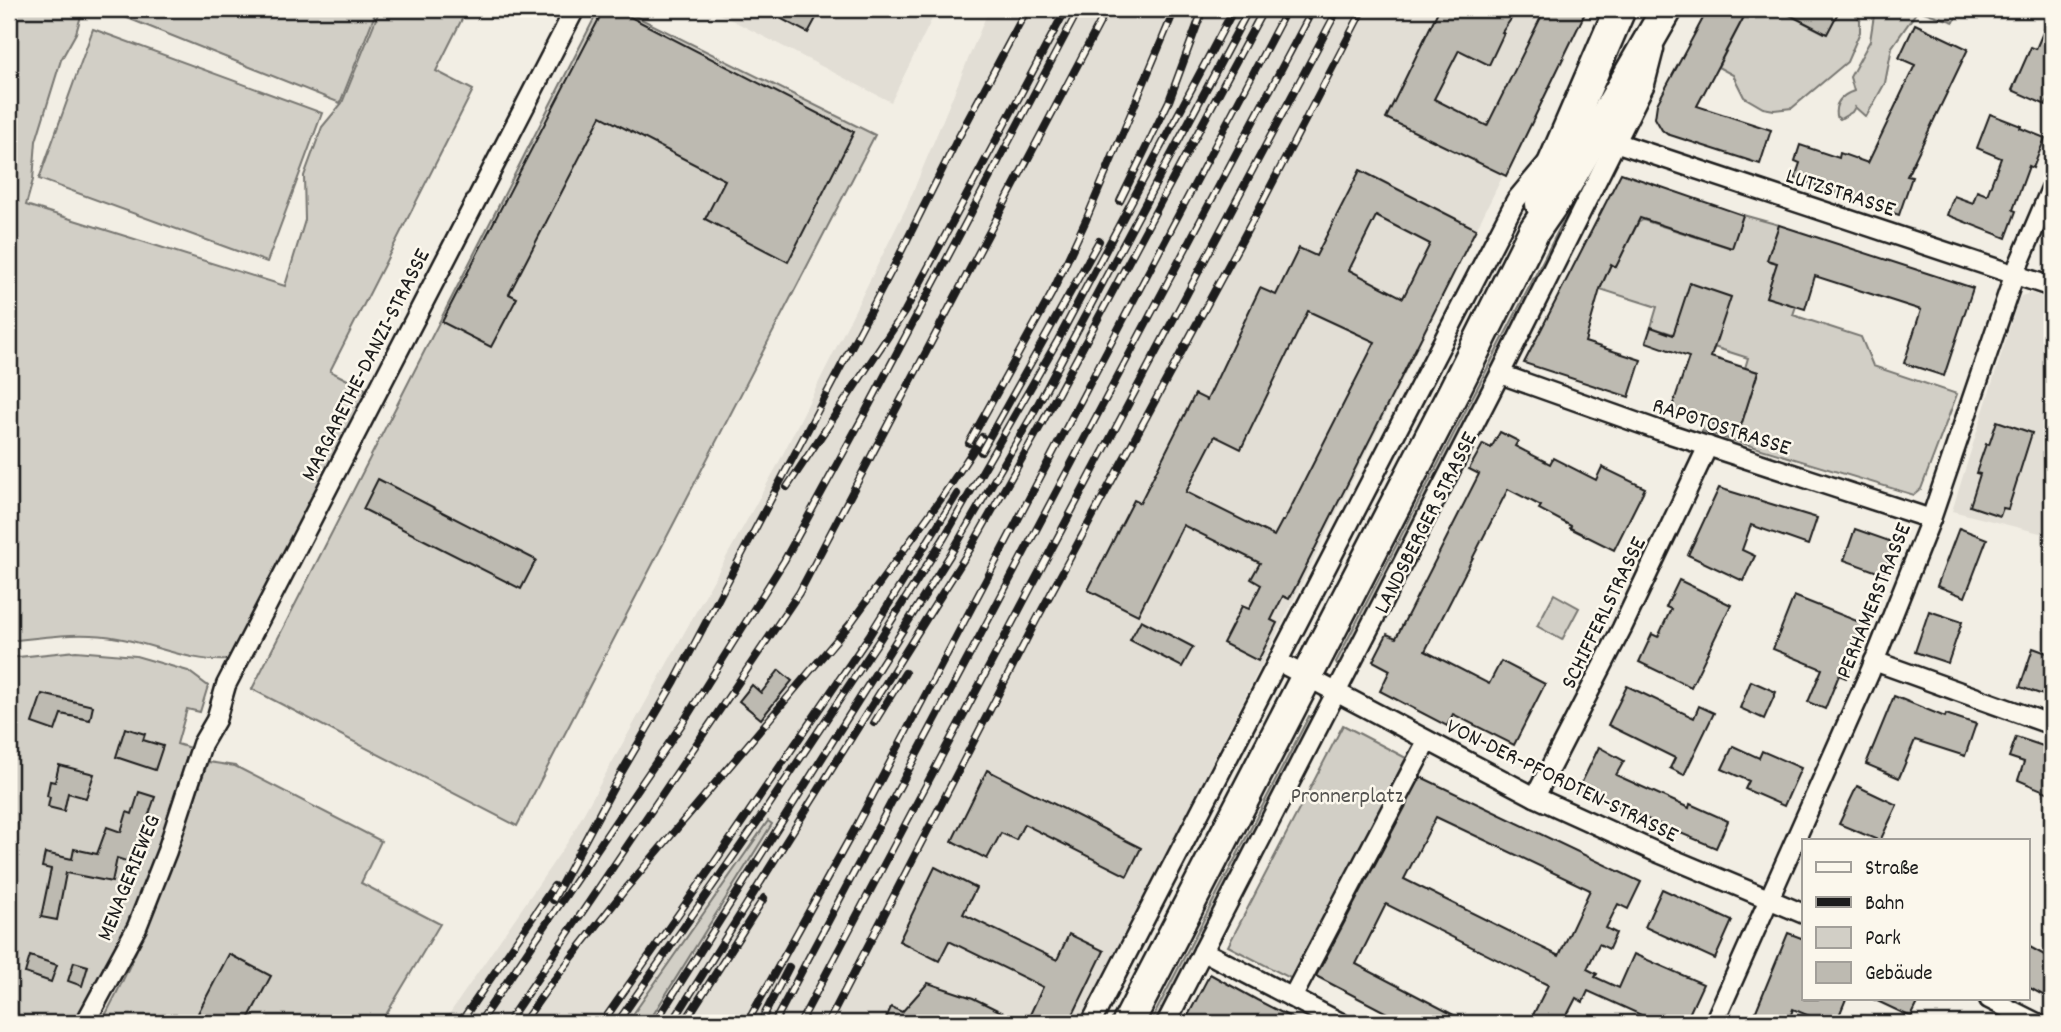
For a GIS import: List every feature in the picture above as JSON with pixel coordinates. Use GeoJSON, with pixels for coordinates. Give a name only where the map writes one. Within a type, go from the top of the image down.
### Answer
{"type":"FeatureCollection","features":[{"type":"Feature","properties":{"kind":"main road","name":"LANDSBERGER STRASSE"},"geometry":{"type":"LineString","coordinates":[[1534,231],[1548,176],[1620,9]]}},
{"type":"Feature","properties":{"kind":"main road","name":"LANDSBERGER STRASSE"},"geometry":{"type":"LineString","coordinates":[[1128,1023],[1534,231],[1567,183],[1666,10]]}},
{"type":"Feature","properties":{"kind":"street","name":"MARGARETHE-DANZI-STRASSE"},"geometry":{"type":"LineString","coordinates":[[202,744],[216,720],[226,685],[575,9]]}},
{"type":"Feature","properties":{"kind":"street","name":"LANDSBERGER STRASSE"},"geometry":{"type":"LineString","coordinates":[[1166,1023],[1500,374],[1644,84],[1666,10]]}},
{"type":"Feature","properties":{"kind":"street","name":"LUTZSTRASSE"},"geometry":{"type":"LineString","coordinates":[[1615,142],[2052,286]]}},
{"type":"Feature","properties":{"kind":"street","name":"LANDSBERGER STRASSE"},"geometry":{"type":"LineString","coordinates":[[1091,1023],[1516,200],[1561,147]]}},
{"type":"Feature","properties":{"kind":"street","name":"PERHAMERSTRASSE"},"geometry":{"type":"LineString","coordinates":[[1717,1022],[1874,661],[1931,519],[2015,273],[2052,186]]}},
{"type":"Feature","properties":{"kind":"street","name":"RAPOTOSTRASSE"},"geometry":{"type":"LineString","coordinates":[[1500,374],[1931,519]]}},
{"type":"Feature","properties":{"kind":"street","name":"SCHIFFERLSTRASSE"},"geometry":{"type":"LineString","coordinates":[[1535,797],[1622,628],[1708,446]]}},
{"type":"Feature","properties":{"kind":"street"},"geometry":{"type":"LineString","coordinates":[[1874,661],[2052,725]]}},
{"type":"Feature","properties":{"kind":"street"},"geometry":{"type":"LineString","coordinates":[[1279,662],[1307,676]]}},
{"type":"Feature","properties":{"kind":"street","name":"VON-DER-PFORDTEN-STRASSE"},"geometry":{"type":"LineString","coordinates":[[1307,676],[1535,797],[1656,852],[1802,913]]}},
{"type":"Feature","properties":{"kind":"street"},"geometry":{"type":"LineString","coordinates":[[1292,998],[1427,741]]}},
{"type":"Feature","properties":{"kind":"street","name":"MENAGERIEWEG"},"geometry":{"type":"LineString","coordinates":[[85,1023],[137,927],[167,851],[202,744]]}},
{"type":"Feature","properties":{"kind":"street"},"geometry":{"type":"LineString","coordinates":[[1203,951],[1341,1023]]}},
{"type":"Feature","properties":{"kind":"street"},"geometry":{"type":"LineString","coordinates":[[1991,1000],[2037,1023]]}},
{"type":"Feature","properties":{"kind":"shaded area"},"geometry":{"type":"Polygon","coordinates":[[[710,9],[937,9],[891,102],[710,9]]]}},
{"type":"Feature","properties":{"kind":"shaded area"},"geometry":{"type":"Polygon","coordinates":[[[989,9],[1585,9],[1261,666],[1080,1023],[443,1023],[569,840],[777,466],[907,206],[989,9]]]}},
{"type":"Feature","properties":{"kind":"shaded area"},"geometry":{"type":"Polygon","coordinates":[[[2031,293],[2052,300],[2052,536],[1952,511],[2018,301],[2021,296],[2031,293]]]}},
{"type":"Feature","properties":{"kind":"green space"},"geometry":{"type":"Polygon","coordinates":[[[9,9],[83,9],[76,33],[61,60],[36,141],[33,180],[26,205],[285,286],[305,220],[304,176],[322,127],[342,103],[380,9],[467,9],[436,71],[473,90],[330,371],[369,391],[230,660],[202,659],[104,636],[63,635],[9,641],[9,9]]]}},
{"type":"Feature","properties":{"kind":"green space"},"geometry":{"type":"Polygon","coordinates":[[[105,9],[377,9],[340,103],[105,9]]]}},
{"type":"Feature","properties":{"kind":"green space"},"geometry":{"type":"Polygon","coordinates":[[[599,9],[621,9],[875,135],[517,826],[252,689],[599,9]]]}},
{"type":"Feature","properties":{"kind":"green space"},"geometry":{"type":"Polygon","coordinates":[[[1748,9],[1778,9],[1826,34],[1840,9],[1858,9],[1856,16],[1860,19],[1860,32],[1847,62],[1792,108],[1763,108],[1744,97],[1733,75],[1718,67],[1748,9]]]}},
{"type":"Feature","properties":{"kind":"green space"},"geometry":{"type":"Polygon","coordinates":[[[1875,9],[1960,9],[1954,22],[1918,10],[1892,47],[1885,83],[1866,117],[1855,107],[1840,119],[1836,116],[1836,107],[1843,97],[1854,91],[1850,77],[1870,41],[1875,9]]]}},
{"type":"Feature","properties":{"kind":"green space"},"geometry":{"type":"Polygon","coordinates":[[[93,29],[322,113],[267,262],[39,179],[93,29]]]}},
{"type":"Feature","properties":{"kind":"green space"},"geometry":{"type":"Polygon","coordinates":[[[1622,115],[1341,664],[1337,664],[1588,173],[1622,115]]]}},
{"type":"Feature","properties":{"kind":"green space"},"geometry":{"type":"Polygon","coordinates":[[[1743,215],[1779,225],[1767,260],[1777,263],[1766,297],[1796,306],[1793,315],[1861,337],[1873,366],[1957,394],[1921,489],[1914,495],[1702,431],[1705,421],[1739,431],[1758,372],[1745,368],[1748,358],[1651,327],[1657,307],[1600,289],[1611,264],[1616,266],[1638,223],[1643,220],[1731,248],[1743,215]]]}},
{"type":"Feature","properties":{"kind":"green space"},"geometry":{"type":"Polygon","coordinates":[[[1554,594],[1579,608],[1562,640],[1537,626],[1554,594]]]}},
{"type":"Feature","properties":{"kind":"green space"},"geometry":{"type":"Polygon","coordinates":[[[76,651],[136,656],[188,671],[208,686],[200,712],[187,709],[177,744],[190,748],[137,913],[76,1023],[9,1023],[9,658],[76,651]]]}},
{"type":"Feature","properties":{"kind":"green space"},"geometry":{"type":"Polygon","coordinates":[[[1309,716],[1313,718],[1310,724],[1155,1023],[1150,1023],[1309,716]]]}},
{"type":"Feature","properties":{"kind":"green space","name":"Pronnerplatz"},"geometry":{"type":"Polygon","coordinates":[[[1343,725],[1406,758],[1292,979],[1228,946],[1343,725]]]}},
{"type":"Feature","properties":{"kind":"green space"},"geometry":{"type":"Polygon","coordinates":[[[208,762],[235,766],[381,841],[361,883],[440,924],[381,1023],[101,1023],[146,928],[208,762]]]}},
{"type":"Feature","properties":{"kind":"green space"},"geometry":{"type":"Polygon","coordinates":[[[768,821],[772,824],[648,1023],[627,1023],[768,821]]]}},
{"type":"Feature","properties":{"kind":"building"},"geometry":{"type":"Polygon","coordinates":[[[604,9],[615,9],[854,132],[788,262],[705,219],[725,180],[601,116],[509,294],[517,298],[491,347],[442,322],[604,9]]]}},
{"type":"Feature","properties":{"kind":"building"},"geometry":{"type":"Polygon","coordinates":[[[763,9],[821,9],[808,33],[763,9]]]}},
{"type":"Feature","properties":{"kind":"building"},"geometry":{"type":"Polygon","coordinates":[[[1439,9],[1518,9],[1502,32],[1504,33],[1489,65],[1459,50],[1434,99],[1487,126],[1545,9],[1587,9],[1506,176],[1386,118],[1439,9]]]}},
{"type":"Feature","properties":{"kind":"building"},"geometry":{"type":"Polygon","coordinates":[[[1708,9],[1748,9],[1697,106],[1771,130],[1760,164],[1667,134],[1655,118],[1657,104],[1708,9]]]}},
{"type":"Feature","properties":{"kind":"building"},"geometry":{"type":"Polygon","coordinates":[[[1778,9],[1840,9],[1827,34],[1778,9]]]}},
{"type":"Feature","properties":{"kind":"building"},"geometry":{"type":"Polygon","coordinates":[[[2052,11],[2052,92],[2046,105],[2012,90],[2031,47],[2036,49],[2052,11]]]}},
{"type":"Feature","properties":{"kind":"building"},"geometry":{"type":"Polygon","coordinates":[[[1915,24],[1968,49],[1907,176],[1912,177],[1899,215],[1795,178],[1800,163],[1795,161],[1800,145],[1839,158],[1840,153],[1868,163],[1915,65],[1899,58],[1915,24]]]}},
{"type":"Feature","properties":{"kind":"building"},"geometry":{"type":"Polygon","coordinates":[[[1990,114],[2045,138],[2033,168],[2029,166],[2006,238],[1947,215],[1954,196],[1973,203],[1977,191],[1987,195],[2001,158],[1977,148],[1990,114]]]}},
{"type":"Feature","properties":{"kind":"building"},"geometry":{"type":"Polygon","coordinates":[[[1360,170],[1476,229],[1296,586],[1289,599],[1283,596],[1271,620],[1277,623],[1258,661],[1223,643],[1242,606],[1249,609],[1261,585],[1251,579],[1260,563],[1183,525],[1138,615],[1088,590],[1134,500],[1140,503],[1195,394],[1207,400],[1260,288],[1276,295],[1299,248],[1316,256],[1360,170]],[[1376,216],[1349,270],[1403,298],[1430,244],[1376,216]],[[1308,311],[1241,449],[1215,436],[1186,492],[1274,536],[1375,342],[1308,311]]]}},
{"type":"Feature","properties":{"kind":"building"},"geometry":{"type":"Polygon","coordinates":[[[1621,173],[1743,215],[1732,248],[1640,218],[1616,267],[1611,264],[1600,289],[1585,342],[1641,360],[1629,397],[1524,363],[1621,173]]]}},
{"type":"Feature","properties":{"kind":"building"},"geometry":{"type":"Polygon","coordinates":[[[1779,225],[1973,288],[1944,376],[1904,363],[1921,310],[1815,276],[1805,309],[1766,297],[1777,263],[1767,260],[1779,225]]]}},
{"type":"Feature","properties":{"kind":"building"},"geometry":{"type":"Polygon","coordinates":[[[1690,283],[1731,297],[1711,357],[1758,372],[1739,432],[1671,410],[1689,357],[1646,342],[1651,327],[1673,335],[1690,283]]]}},
{"type":"Feature","properties":{"kind":"building"},"geometry":{"type":"Polygon","coordinates":[[[1997,421],[2032,433],[2008,509],[2003,508],[2000,516],[1970,506],[1980,474],[1976,473],[1997,421]]]}},
{"type":"Feature","properties":{"kind":"building"},"geometry":{"type":"Polygon","coordinates":[[[1500,432],[1518,441],[1515,446],[1550,464],[1553,458],[1596,480],[1602,467],[1645,488],[1614,550],[1570,528],[1571,526],[1539,509],[1541,506],[1508,489],[1425,651],[1489,684],[1501,661],[1545,684],[1514,745],[1453,714],[1447,726],[1380,691],[1390,670],[1373,661],[1387,634],[1396,638],[1479,474],[1469,469],[1483,444],[1491,448],[1500,432]]]}},
{"type":"Feature","properties":{"kind":"building"},"geometry":{"type":"Polygon","coordinates":[[[378,479],[536,560],[521,589],[363,509],[378,479]]]}},
{"type":"Feature","properties":{"kind":"building"},"geometry":{"type":"Polygon","coordinates":[[[1719,488],[1817,518],[1808,545],[1751,525],[1742,550],[1755,556],[1743,581],[1688,555],[1719,488]]]}},
{"type":"Feature","properties":{"kind":"building"},"geometry":{"type":"Polygon","coordinates":[[[1959,528],[1987,539],[1965,597],[1937,586],[1959,528]]]}},
{"type":"Feature","properties":{"kind":"building"},"geometry":{"type":"Polygon","coordinates":[[[1855,529],[1895,543],[1883,574],[1844,560],[1855,529]]]}},
{"type":"Feature","properties":{"kind":"building"},"geometry":{"type":"Polygon","coordinates":[[[1679,580],[1731,605],[1691,687],[1639,662],[1652,634],[1658,637],[1671,609],[1666,607],[1679,580]]]}},
{"type":"Feature","properties":{"kind":"building"},"geometry":{"type":"Polygon","coordinates":[[[1794,596],[1867,625],[1846,678],[1839,675],[1825,709],[1808,702],[1822,669],[1773,649],[1794,596]]]}},
{"type":"Feature","properties":{"kind":"building"},"geometry":{"type":"Polygon","coordinates":[[[1929,611],[1962,622],[1948,663],[1915,652],[1929,611]]]}},
{"type":"Feature","properties":{"kind":"building"},"geometry":{"type":"Polygon","coordinates":[[[1141,620],[1193,647],[1182,667],[1130,640],[1141,620]]]}},
{"type":"Feature","properties":{"kind":"building"},"geometry":{"type":"Polygon","coordinates":[[[2033,648],[2052,655],[2052,698],[2020,687],[2033,648]]]}},
{"type":"Feature","properties":{"kind":"building"},"geometry":{"type":"Polygon","coordinates":[[[779,670],[792,681],[761,719],[739,701],[752,685],[761,693],[779,670]]]}},
{"type":"Feature","properties":{"kind":"building"},"geometry":{"type":"Polygon","coordinates":[[[1751,681],[1776,692],[1764,719],[1740,708],[1751,681]]]}},
{"type":"Feature","properties":{"kind":"building"},"geometry":{"type":"Polygon","coordinates":[[[1627,686],[1694,718],[1699,706],[1714,713],[1684,775],[1670,768],[1675,758],[1608,725],[1627,686]]]}},
{"type":"Feature","properties":{"kind":"building"},"geometry":{"type":"Polygon","coordinates":[[[42,694],[93,706],[90,720],[61,714],[55,731],[32,723],[42,694]]]}},
{"type":"Feature","properties":{"kind":"building"},"geometry":{"type":"Polygon","coordinates":[[[1894,696],[1945,717],[1946,714],[1976,724],[1965,756],[1915,740],[1899,778],[1866,764],[1894,696]]]}},
{"type":"Feature","properties":{"kind":"building"},"geometry":{"type":"Polygon","coordinates":[[[125,728],[145,734],[143,740],[163,746],[155,770],[116,757],[125,728]]]}},
{"type":"Feature","properties":{"kind":"building"},"geometry":{"type":"Polygon","coordinates":[[[2016,737],[2052,749],[2052,784],[2049,793],[2018,780],[2024,762],[2009,757],[2016,737]]]}},
{"type":"Feature","properties":{"kind":"building"},"geometry":{"type":"Polygon","coordinates":[[[1733,746],[1759,758],[1762,751],[1801,768],[1784,806],[1745,789],[1749,781],[1722,769],[1733,746]]]}},
{"type":"Feature","properties":{"kind":"building"},"geometry":{"type":"Polygon","coordinates":[[[1599,747],[1624,761],[1616,775],[1689,808],[1690,804],[1728,821],[1716,848],[1578,790],[1599,747]]]}},
{"type":"Feature","properties":{"kind":"building"},"geometry":{"type":"Polygon","coordinates":[[[59,765],[94,774],[86,798],[68,793],[64,811],[48,807],[50,781],[55,782],[59,765]]]}},
{"type":"Feature","properties":{"kind":"building"},"geometry":{"type":"Polygon","coordinates":[[[987,770],[1141,848],[1127,876],[1024,824],[1016,840],[1001,833],[987,859],[952,841],[987,770]]]}},
{"type":"Feature","properties":{"kind":"building"},"geometry":{"type":"Polygon","coordinates":[[[1421,777],[1641,882],[1628,909],[1618,904],[1606,928],[1616,933],[1609,949],[1599,944],[1587,969],[1597,974],[1595,977],[1619,988],[1634,954],[1703,984],[1685,1023],[1646,1023],[1648,1018],[1588,991],[1583,1002],[1576,998],[1563,1023],[1529,1023],[1548,985],[1386,904],[1356,964],[1469,1023],[1406,1023],[1316,976],[1421,777]],[[1436,817],[1404,879],[1559,956],[1590,890],[1436,817]]]}},
{"type":"Feature","properties":{"kind":"building"},"geometry":{"type":"Polygon","coordinates":[[[1857,786],[1897,805],[1881,839],[1839,824],[1857,786]]]}},
{"type":"Feature","properties":{"kind":"building"},"geometry":{"type":"Polygon","coordinates":[[[139,792],[155,797],[132,863],[117,858],[112,882],[66,873],[57,920],[41,917],[51,869],[42,867],[45,853],[72,859],[74,849],[97,854],[107,827],[121,832],[127,812],[132,814],[139,792]]]}},
{"type":"Feature","properties":{"kind":"building"},"geometry":{"type":"Polygon","coordinates":[[[935,867],[976,888],[963,914],[1057,960],[1069,934],[1104,951],[1069,1023],[1026,1023],[1043,987],[949,941],[939,961],[899,941],[935,867]]]}},
{"type":"Feature","properties":{"kind":"building"},"geometry":{"type":"Polygon","coordinates":[[[1662,889],[1732,921],[1715,959],[1645,927],[1662,889]]]}},
{"type":"Feature","properties":{"kind":"building"},"geometry":{"type":"Polygon","coordinates":[[[1788,933],[1802,938],[1802,1000],[1846,1000],[1836,1023],[1826,1023],[1793,1009],[1788,1023],[1751,1023],[1788,933]]]}},
{"type":"Feature","properties":{"kind":"building"},"geometry":{"type":"Polygon","coordinates":[[[2030,947],[2052,959],[2052,1000],[2030,988],[2030,947]]]}},
{"type":"Feature","properties":{"kind":"building"},"geometry":{"type":"Polygon","coordinates":[[[229,954],[271,976],[246,1023],[217,1023],[198,1013],[229,954]]]}},
{"type":"Feature","properties":{"kind":"building"},"geometry":{"type":"Polygon","coordinates":[[[30,956],[57,965],[51,982],[25,973],[30,956]]]}},
{"type":"Feature","properties":{"kind":"building"},"geometry":{"type":"Polygon","coordinates":[[[74,962],[88,966],[82,986],[68,981],[74,962]]]}},
{"type":"Feature","properties":{"kind":"building"},"geometry":{"type":"Polygon","coordinates":[[[1210,974],[1257,1000],[1302,1023],[1184,1023],[1210,974]]]}},
{"type":"Feature","properties":{"kind":"building"},"geometry":{"type":"Polygon","coordinates":[[[928,983],[973,998],[1024,1023],[936,1023],[921,1018],[929,1023],[884,1023],[891,1007],[902,1012],[928,983]]]}},
{"type":"Feature","properties":{"kind":"building"},"geometry":{"type":"Polygon","coordinates":[[[1875,1000],[1920,1000],[1911,1017],[1875,1000]]]}},
{"type":"Feature","properties":{"kind":"railway"},"geometry":{"type":"LineString","coordinates":[[553,900],[620,775],[675,681],[1027,9]]}},
{"type":"Feature","properties":{"kind":"railway"},"geometry":{"type":"LineString","coordinates":[[787,487],[905,311],[1066,9]]}},
{"type":"Feature","properties":{"kind":"railway"},"geometry":{"type":"LineString","coordinates":[[479,1023],[684,721],[784,561],[1079,9]]}},
{"type":"Feature","properties":{"kind":"railway"},"geometry":{"type":"LineString","coordinates":[[507,1023],[799,593],[1107,9]]}},
{"type":"Feature","properties":{"kind":"railway"},"geometry":{"type":"LineString","coordinates":[[969,443],[1052,293],[1086,220],[1175,9]]}},
{"type":"Feature","properties":{"kind":"railway"},"geometry":{"type":"LineString","coordinates":[[1120,201],[1169,101],[1203,9]]}},
{"type":"Feature","properties":{"kind":"railway"},"geometry":{"type":"LineString","coordinates":[[617,1023],[767,808],[944,538],[1058,340],[1234,9]]}},
{"type":"Feature","properties":{"kind":"railway"},"geometry":{"type":"LineString","coordinates":[[655,1023],[952,552],[1030,419],[1249,9]]}},
{"type":"Feature","properties":{"kind":"railway"},"geometry":{"type":"LineString","coordinates":[[672,1023],[972,546],[1041,425],[1264,9]]}},
{"type":"Feature","properties":{"kind":"railway"},"geometry":{"type":"LineString","coordinates":[[747,1023],[858,823],[1287,9]]}},
{"type":"Feature","properties":{"kind":"railway"},"geometry":{"type":"LineString","coordinates":[[774,1023],[1313,9]]}},
{"type":"Feature","properties":{"kind":"railway"},"geometry":{"type":"LineString","coordinates":[[800,1023],[1338,9]]}},
{"type":"Feature","properties":{"kind":"railway"},"geometry":{"type":"LineString","coordinates":[[828,1023],[1037,619],[1261,205],[1363,9]]}},
{"type":"Feature","properties":{"kind":"railway"},"geometry":{"type":"LineString","coordinates":[[981,452],[1099,241]]}},
{"type":"Feature","properties":{"kind":"railway"},"geometry":{"type":"LineString","coordinates":[[523,1023],[624,891],[850,624],[943,496],[982,437]]}},
{"type":"Feature","properties":{"kind":"railway"},"geometry":{"type":"LineString","coordinates":[[602,1023],[869,636],[957,494]]}},
{"type":"Feature","properties":{"kind":"railway"},"geometry":{"type":"LineString","coordinates":[[874,723],[905,673]]}},
{"type":"Feature","properties":{"kind":"railway"},"geometry":{"type":"LineString","coordinates":[[460,1023],[554,886]]}},
{"type":"Feature","properties":{"kind":"railway"},"geometry":{"type":"LineString","coordinates":[[684,1023],[764,898]]}},
{"type":"Feature","properties":{"kind":"railway"},"geometry":{"type":"LineString","coordinates":[[760,1023],[789,967]]}}]}
